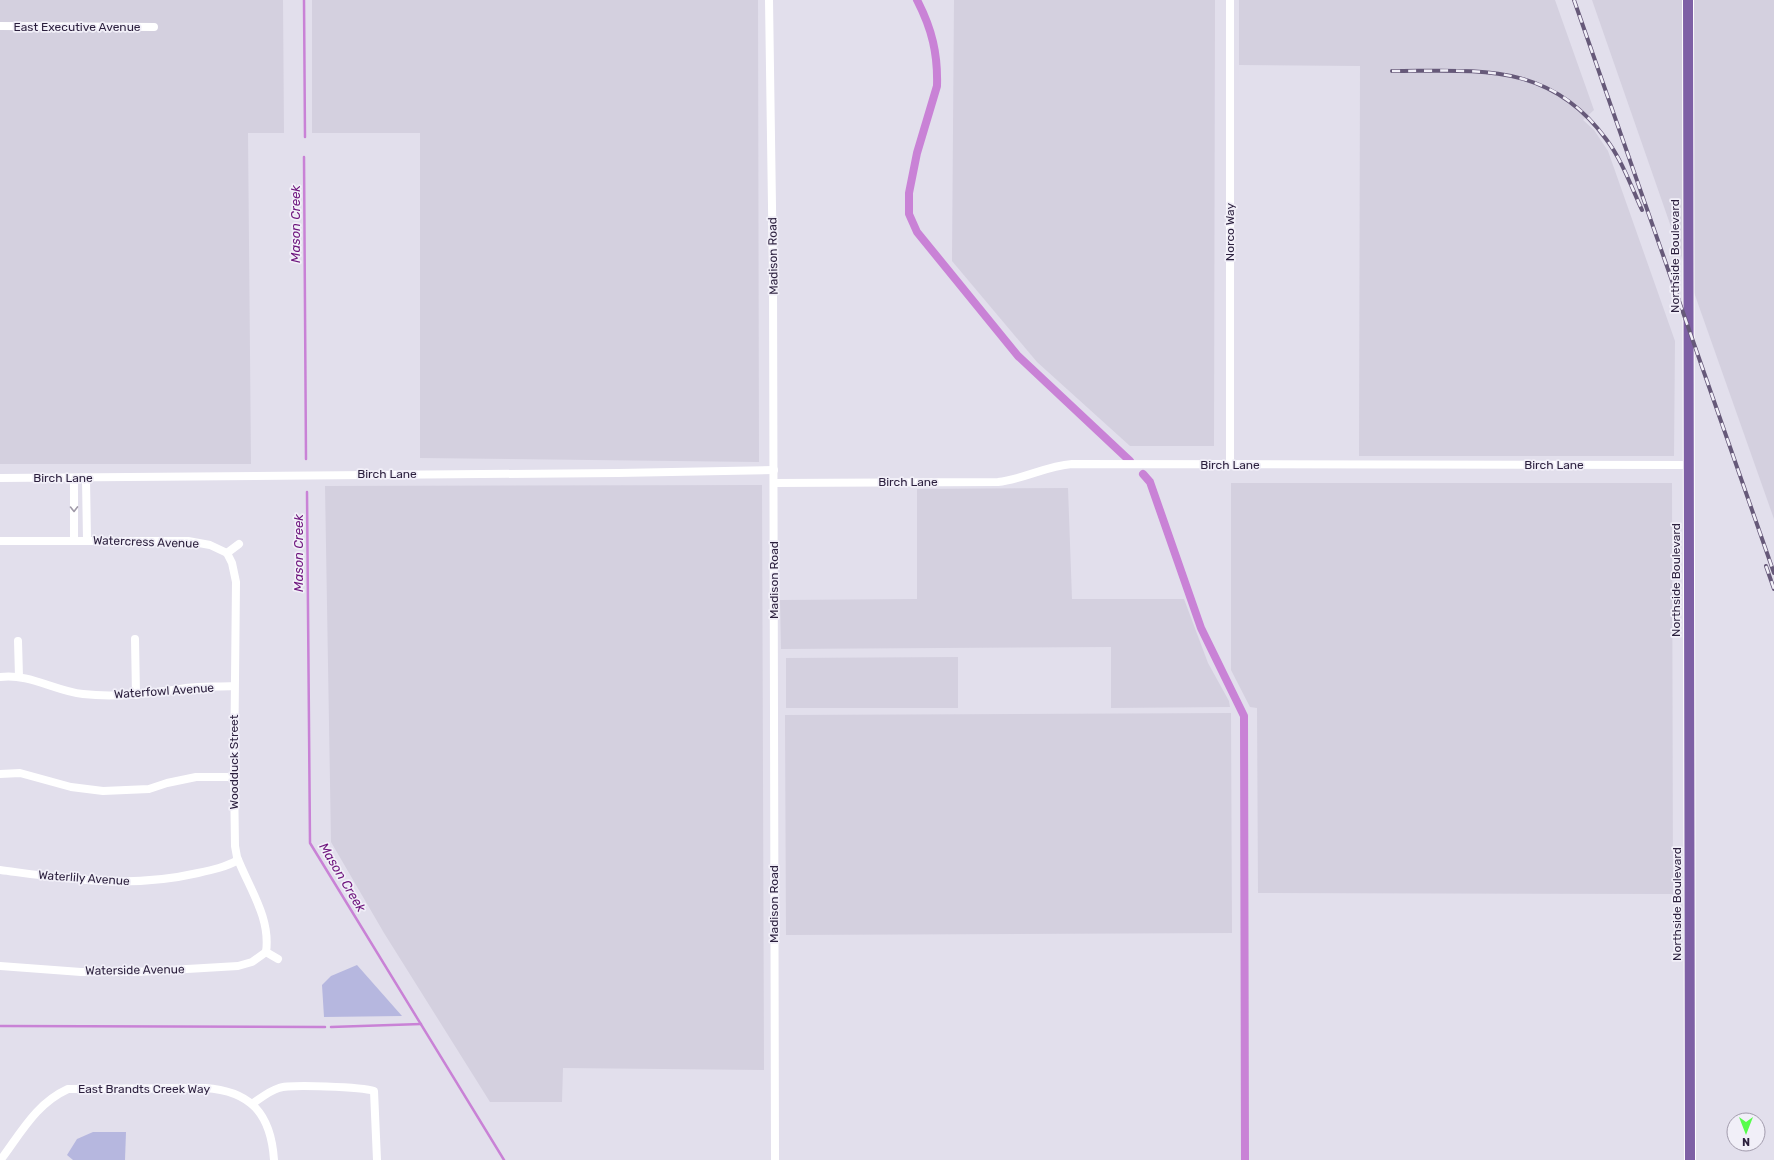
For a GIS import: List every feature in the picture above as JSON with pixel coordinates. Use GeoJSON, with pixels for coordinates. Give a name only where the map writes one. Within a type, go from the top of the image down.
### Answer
{"type":"FeatureCollection","features":[{"type":"Feature","properties":{"kind":"main road","name":"Northside Boulevard"},"geometry":{"type":"LineString","coordinates":[[1688,0],[1690,1160]]}},
{"type":"Feature","properties":{"kind":"street","name":"Madison Road"},"geometry":{"type":"LineString","coordinates":[[769,0],[773,275],[775,1160]]}},
{"type":"Feature","properties":{"kind":"street","name":"Norco Way"},"geometry":{"type":"LineString","coordinates":[[1230,0],[1230,465]]}},
{"type":"Feature","properties":{"kind":"street","name":"East Executive Avenue"},"geometry":{"type":"LineString","coordinates":[[0,26],[154,28]]}},
{"type":"Feature","properties":{"kind":"street","name":"Birch Lane"},"geometry":{"type":"LineString","coordinates":[[774,483],[998,482],[1011,480],[1060,465],[1689,465]]}},
{"type":"Feature","properties":{"kind":"street","name":"Birch Lane"},"geometry":{"type":"LineString","coordinates":[[0,478],[240,477],[340,474],[618,473],[774,470]]}},
{"type":"Feature","properties":{"kind":"street"},"geometry":{"type":"LineString","coordinates":[[74,478],[74,540]]}},
{"type":"Feature","properties":{"kind":"street","name":"Watercress Avenue"},"geometry":{"type":"LineString","coordinates":[[86,478],[86,540]]}},
{"type":"Feature","properties":{"kind":"street","name":"Watercress Avenue"},"geometry":{"type":"LineString","coordinates":[[0,541],[188,541],[210,545],[227,553]]}},
{"type":"Feature","properties":{"kind":"street"},"geometry":{"type":"LineString","coordinates":[[227,553],[240,544]]}},
{"type":"Feature","properties":{"kind":"street","name":"Woodduck Street"},"geometry":{"type":"LineString","coordinates":[[227,553],[232,563],[236,582],[234,686],[235,846],[238,860],[264,917],[268,938],[266,952]]}},
{"type":"Feature","properties":{"kind":"street"},"geometry":{"type":"LineString","coordinates":[[135,639],[136,695]]}},
{"type":"Feature","properties":{"kind":"street"},"geometry":{"type":"LineString","coordinates":[[18,641],[19,677]]}},
{"type":"Feature","properties":{"kind":"street","name":"Waterfowl Avenue"},"geometry":{"type":"LineString","coordinates":[[0,677],[19,677],[82,694],[136,695],[187,688],[234,686]]}},
{"type":"Feature","properties":{"kind":"street"},"geometry":{"type":"LineString","coordinates":[[0,774],[20,773],[72,787],[103,791],[149,789],[167,783],[196,777],[234,777]]}},
{"type":"Feature","properties":{"kind":"street","name":"Waterlily Avenue"},"geometry":{"type":"LineString","coordinates":[[0,870],[78,880],[130,883],[185,876],[229,866],[238,860]]}},
{"type":"Feature","properties":{"kind":"street"},"geometry":{"type":"LineString","coordinates":[[266,952],[278,959]]}},
{"type":"Feature","properties":{"kind":"street","name":"Waterside Avenue"},"geometry":{"type":"LineString","coordinates":[[0,966],[81,972],[136,972],[238,966],[252,962],[266,952]]}},
{"type":"Feature","properties":{"kind":"street"},"geometry":{"type":"LineString","coordinates":[[252,1104],[280,1087],[352,1087],[374,1091],[377,1160]]}},
{"type":"Feature","properties":{"kind":"street","name":"East Brandts Creek Way"},"geometry":{"type":"LineString","coordinates":[[2,1158],[41,1106],[53,1096],[68,1089],[150,1088],[224,1089],[252,1104],[261,1114],[268,1129],[273,1142],[274,1160]]}},
{"type":"Feature","properties":{"kind":"shaded area"},"geometry":{"type":"Polygon","coordinates":[[[0,0],[283,0],[284,133],[248,133],[251,464],[0,464],[0,0]]]}},
{"type":"Feature","properties":{"kind":"shaded area"},"geometry":{"type":"Polygon","coordinates":[[[312,0],[758,0],[759,462],[420,458],[420,133],[312,133],[312,0]]]}},
{"type":"Feature","properties":{"kind":"shaded area"},"geometry":{"type":"Polygon","coordinates":[[[954,0],[1215,0],[1214,446],[1130,446],[1037,362],[952,261],[954,0]]]}},
{"type":"Feature","properties":{"kind":"shaded area"},"geometry":{"type":"Polygon","coordinates":[[[1239,0],[1555,0],[1594,110],[1583,120],[1594,130],[1608,151],[1675,341],[1674,456],[1359,456],[1360,66],[1239,65],[1239,0]]]}},
{"type":"Feature","properties":{"kind":"shaded area"},"geometry":{"type":"Polygon","coordinates":[[[1592,0],[1774,0],[1774,519],[1678,247],[1592,0]]]}},
{"type":"Feature","properties":{"kind":"shaded area"},"geometry":{"type":"Polygon","coordinates":[[[1231,483],[1672,483],[1673,894],[1258,893],[1257,708],[1250,707],[1231,670],[1231,483]]]}},
{"type":"Feature","properties":{"kind":"shaded area"},"geometry":{"type":"Polygon","coordinates":[[[762,485],[764,1070],[563,1068],[562,1102],[490,1102],[384,933],[331,842],[325,486],[762,485]]]}},
{"type":"Feature","properties":{"kind":"shaded area"},"geometry":{"type":"Polygon","coordinates":[[[1068,488],[1072,599],[1184,599],[1208,663],[1229,701],[1230,707],[1111,708],[1111,647],[781,649],[780,600],[917,599],[917,489],[1068,488]]]}},
{"type":"Feature","properties":{"kind":"shaded area"},"geometry":{"type":"Polygon","coordinates":[[[958,657],[958,708],[786,708],[786,658],[958,657]]]}},
{"type":"Feature","properties":{"kind":"shaded area"},"geometry":{"type":"Polygon","coordinates":[[[1231,713],[1232,933],[786,935],[785,715],[1231,713]]]}},
{"type":"Feature","properties":{"kind":"shaded area"},"geometry":{"type":"Polygon","coordinates":[[[357,965],[402,1016],[324,1017],[322,985],[331,976],[357,965]]]}},
{"type":"Feature","properties":{"kind":"shaded area"},"geometry":{"type":"Polygon","coordinates":[[[93,1132],[126,1132],[125,1160],[73,1160],[67,1155],[77,1139],[93,1132]]]}},
{"type":"Feature","properties":{"kind":"waterway","name":"Mason Creek"},"geometry":{"type":"LineString","coordinates":[[304,0],[305,137]]}},
{"type":"Feature","properties":{"kind":"waterway"},"geometry":{"type":"LineString","coordinates":[[917,0],[927,21],[933,42],[937,74],[937,86],[917,153],[909,193],[909,214],[917,232],[1018,356],[1130,461]]}},
{"type":"Feature","properties":{"kind":"waterway","name":"Mason Creek"},"geometry":{"type":"LineString","coordinates":[[304,157],[306,459]]}},
{"type":"Feature","properties":{"kind":"waterway"},"geometry":{"type":"LineString","coordinates":[[1143,474],[1150,482],[1201,628],[1244,716],[1245,1160]]}},
{"type":"Feature","properties":{"kind":"waterway","name":"Mason Creek"},"geometry":{"type":"LineString","coordinates":[[307,492],[310,843],[504,1160]]}},
{"type":"Feature","properties":{"kind":"waterway"},"geometry":{"type":"LineString","coordinates":[[331,1027],[421,1024]]}},
{"type":"Feature","properties":{"kind":"waterway"},"geometry":{"type":"LineString","coordinates":[[0,1026],[325,1027]]}},
{"type":"Feature","properties":{"kind":"railway"},"geometry":{"type":"LineString","coordinates":[[1574,0],[1774,573]]}},
{"type":"Feature","properties":{"kind":"railway"},"geometry":{"type":"LineString","coordinates":[[1392,71],[1482,72],[1510,76],[1536,83],[1561,95],[1584,114],[1612,147],[1622,164],[1642,210]]}},
{"type":"Feature","properties":{"kind":"railway"},"geometry":{"type":"LineString","coordinates":[[1766,566],[1774,589]]}}]}
